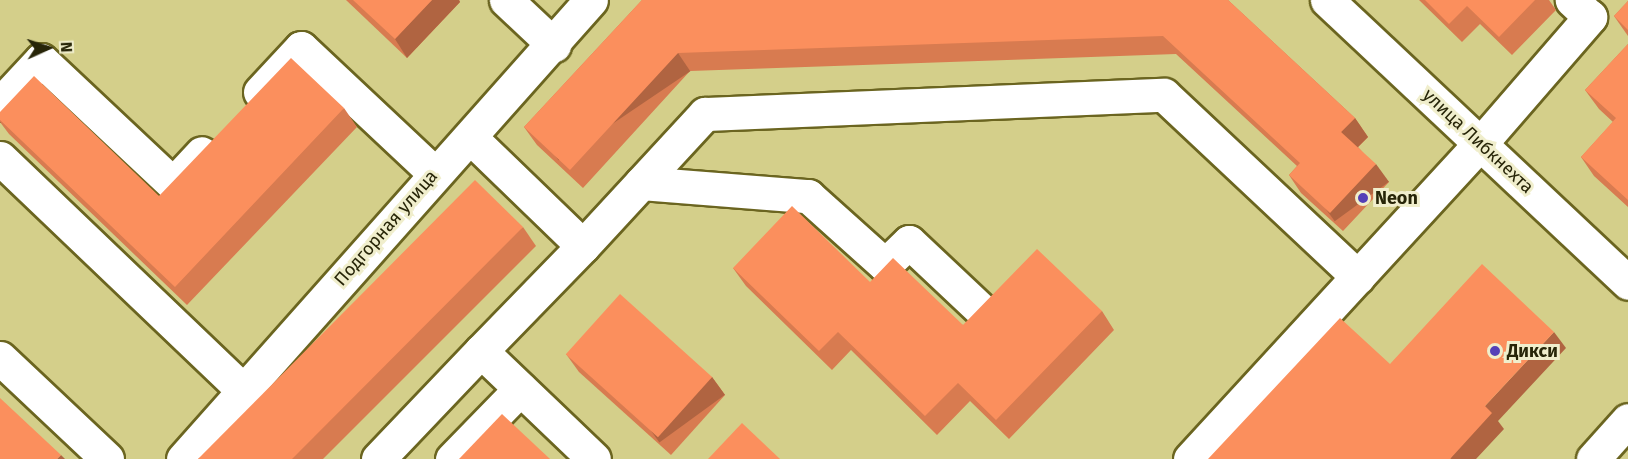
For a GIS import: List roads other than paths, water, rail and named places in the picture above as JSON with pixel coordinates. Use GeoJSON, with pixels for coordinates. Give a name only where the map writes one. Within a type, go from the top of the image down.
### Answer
{"type":"FeatureCollection","features":[{"type":"Feature","properties":{"kind":"street"},"geometry":{"type":"LineString","coordinates":[[506,0],[554,45]]}},
{"type":"Feature","properties":{"kind":"street","name":"Подгорная улица"},"geometry":{"type":"LineString","coordinates":[[183,459],[434,173],[554,45],[591,0]]}},
{"type":"Feature","properties":{"kind":"street","name":"улица Либкнехта"},"geometry":{"type":"LineString","coordinates":[[1327,0],[1628,283]]}},
{"type":"Feature","properties":{"kind":"street"},"geometry":{"type":"LineString","coordinates":[[1190,459],[1481,143],[1590,6]]}},
{"type":"Feature","properties":{"kind":"street"},"geometry":{"type":"LineString","coordinates":[[0,104],[41,60],[173,184],[301,48],[434,173]]}},
{"type":"Feature","properties":{"kind":"street"},"geometry":{"type":"LineString","coordinates":[[378,459],[583,246],[705,114],[1164,95],[1358,277]]}},
{"type":"Feature","properties":{"kind":"street"},"geometry":{"type":"LineString","coordinates":[[470,137],[583,246]]}},
{"type":"Feature","properties":{"kind":"street"},"geometry":{"type":"LineString","coordinates":[[0,158],[243,391]]}},
{"type":"Feature","properties":{"kind":"street"},"geometry":{"type":"LineString","coordinates":[[641,183],[808,196],[885,265],[909,242],[979,309]]}},
{"type":"Feature","properties":{"kind":"street"},"geometry":{"type":"LineString","coordinates":[[481,351],[594,459]]}},
{"type":"Feature","properties":{"kind":"street"},"geometry":{"type":"LineString","coordinates":[[0,358],[107,459]]}},
{"type":"Feature","properties":{"kind":"street"},"geometry":{"type":"LineString","coordinates":[[452,459],[520,388]]}},
{"type":"Feature","properties":{"kind":"street"},"geometry":{"type":"LineString","coordinates":[[1593,459],[1628,420]]}},
{"type":"Feature","properties":{"kind":"place","name":"Neon"},"geometry":{"type":"Point","coordinates":[1363,198]}},
{"type":"Feature","properties":{"kind":"place","name":"Дикси"},"geometry":{"type":"Point","coordinates":[1495,351]}}]}
